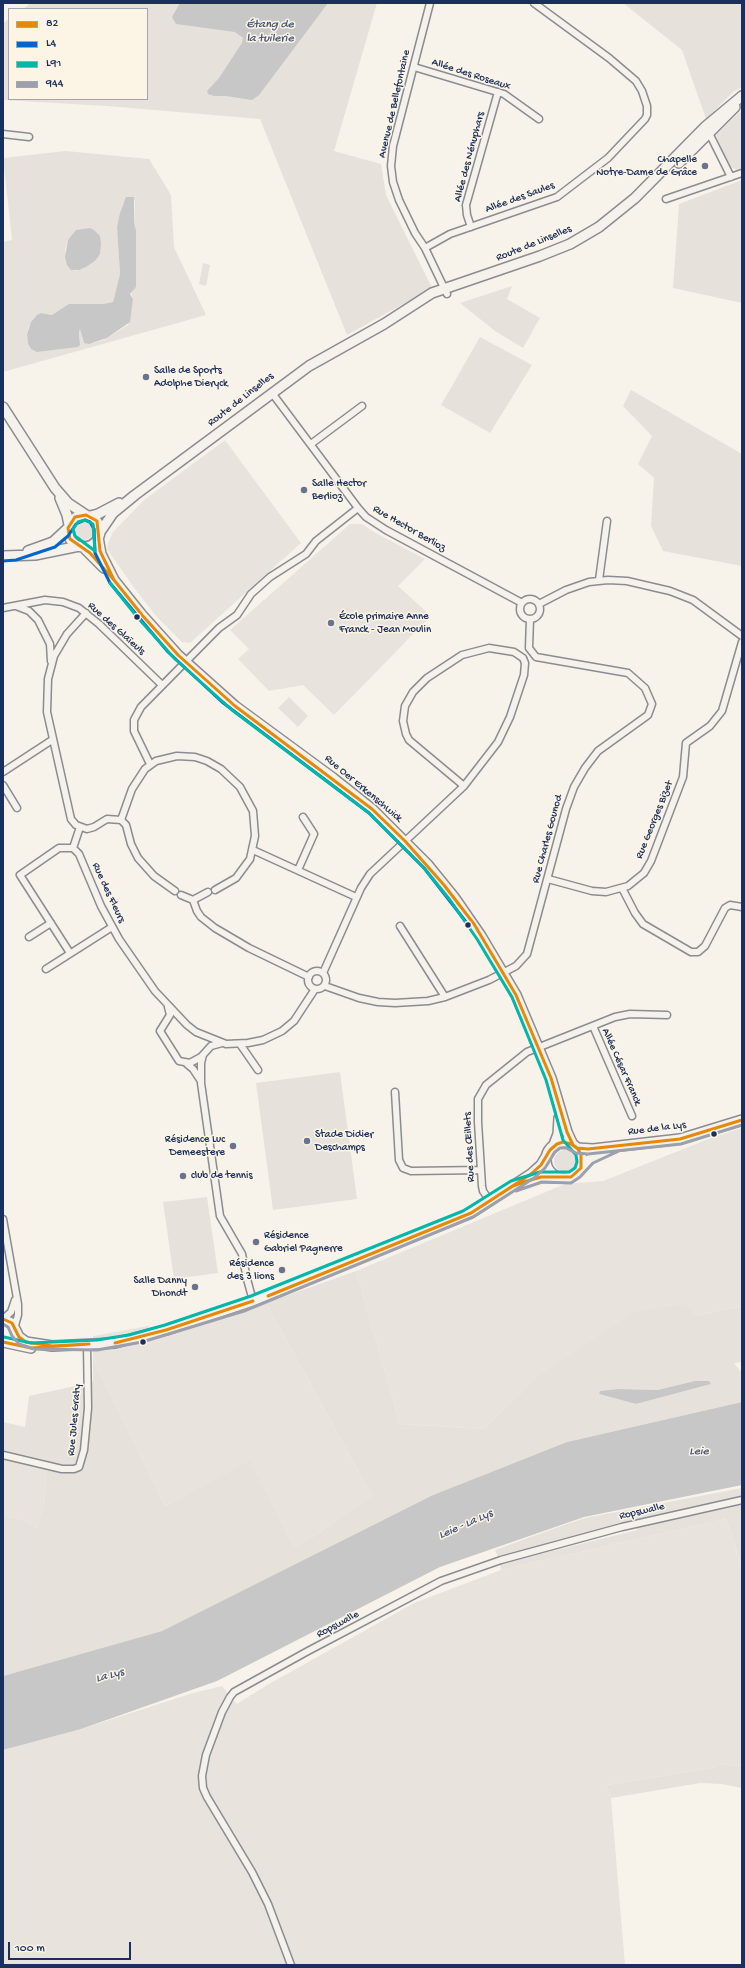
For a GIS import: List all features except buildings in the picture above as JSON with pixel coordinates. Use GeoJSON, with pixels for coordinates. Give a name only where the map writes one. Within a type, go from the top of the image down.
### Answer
{"type":"FeatureCollection","features":[{"type":"Feature","properties":{"kind":"street","name":"Avenue de Bellefontaine"},"geometry":{"type":"LineString","coordinates":[[430,3],[393,146],[391,166],[393,182],[399,200],[415,233],[425,248],[445,291]]}},
{"type":"Feature","properties":{"kind":"street","name":"Allée des Saules"},"geometry":{"type":"LineString","coordinates":[[425,248],[450,234],[557,197],[608,158],[642,123],[647,115],[647,106],[642,91],[636,81],[609,58],[534,3]]}},
{"type":"Feature","properties":{"kind":"street","name":"Allée des Roseaux"},"geometry":{"type":"LineString","coordinates":[[414,67],[498,92],[516,102],[539,119]]}},
{"type":"Feature","properties":{"kind":"street","name":"Allée des Nénuphars"},"geometry":{"type":"LineString","coordinates":[[471,227],[467,215],[466,205],[498,92]]}},
{"type":"Feature","properties":{"kind":"street","name":"Route de Linselles"},"geometry":{"type":"LineString","coordinates":[[99,535],[113,513],[134,495],[298,373],[329,354],[445,291],[546,254],[570,244],[599,227],[635,198],[706,126],[742,96]]}},
{"type":"Feature","properties":{"kind":"street","name":"Route de Linselles"},"geometry":{"type":"LineString","coordinates":[[445,291],[542,262],[566,252],[600,233],[624,216],[742,100]]}},
{"type":"Feature","properties":{"kind":"street"},"geometry":{"type":"LineString","coordinates":[[709,133],[731,177]]}},
{"type":"Feature","properties":{"kind":"street"},"geometry":{"type":"LineString","coordinates":[[3,134],[29,137]]}},
{"type":"Feature","properties":{"kind":"street"},"geometry":{"type":"LineString","coordinates":[[666,199],[742,174]]}},
{"type":"Feature","properties":{"kind":"street","name":"Rue Hector Berlioz"},"geometry":{"type":"LineString","coordinates":[[272,392],[366,517],[383,528],[522,603]]}},
{"type":"Feature","properties":{"kind":"street"},"geometry":{"type":"LineString","coordinates":[[311,444],[362,406]]}},
{"type":"Feature","properties":{"kind":"street"},"geometry":{"type":"LineString","coordinates":[[3,407],[55,488],[68,503],[97,521],[99,535],[92,544],[35,555],[3,556]]}},
{"type":"Feature","properties":{"kind":"street"},"geometry":{"type":"LineString","coordinates":[[55,488],[65,510],[70,539],[81,546]]}},
{"type":"Feature","properties":{"kind":"street","name":"Route de Linselles"},"geometry":{"type":"LineString","coordinates":[[88,515],[98,514],[134,495]]}},
{"type":"Feature","properties":{"kind":"street"},"geometry":{"type":"LineString","coordinates":[[150,764],[136,737],[133,725],[138,711],[221,626],[237,615],[247,598],[268,579],[306,554],[316,542],[358,508]]}},
{"type":"Feature","properties":{"kind":"street"},"geometry":{"type":"LineString","coordinates":[[15,555],[50,543],[62,536],[75,517],[88,515]]}},
{"type":"Feature","properties":{"kind":"street"},"geometry":{"type":"LineString","coordinates":[[599,580],[607,521]]}},
{"type":"Feature","properties":{"kind":"street","name":"Rue Oer Erkenschwick"},"geometry":{"type":"LineString","coordinates":[[99,535],[100,551],[114,580]]}},
{"type":"Feature","properties":{"kind":"street","name":"Rue Oer Erkenschwick"},"geometry":{"type":"LineString","coordinates":[[81,546],[90,553],[151,626],[185,662],[236,706],[358,798],[405,841],[434,873],[462,908],[504,973],[521,1005],[553,1085],[568,1138],[575,1146]]}},
{"type":"Feature","properties":{"kind":"street"},"geometry":{"type":"LineString","coordinates":[[539,604],[577,585],[599,580],[627,581],[683,595],[700,604],[742,636]]}},
{"type":"Feature","properties":{"kind":"street"},"geometry":{"type":"LineString","coordinates":[[530,599],[535,600],[539,604],[539,613],[535,618],[530,619],[524,617],[521,613],[520,609],[522,603],[530,599]]}},
{"type":"Feature","properties":{"kind":"street","name":"Rue des Glaïeuls"},"geometry":{"type":"LineString","coordinates":[[3,608],[54,600],[71,605],[86,612],[162,685]]}},
{"type":"Feature","properties":{"kind":"street"},"geometry":{"type":"LineString","coordinates":[[13,606],[29,611],[38,620],[50,644],[51,666]]}},
{"type":"Feature","properties":{"kind":"street"},"geometry":{"type":"LineString","coordinates":[[86,612],[62,642],[51,666],[46,702],[52,740],[69,815],[80,827],[90,828],[107,819],[121,820],[126,825],[131,844],[138,858],[157,878],[175,891]]}},
{"type":"Feature","properties":{"kind":"street","name":"Rue Charles Gounod"},"geometry":{"type":"LineString","coordinates":[[324,986],[358,998],[386,1003],[423,1002],[445,997],[504,973],[520,963],[527,954],[566,809],[579,777],[598,751],[642,720],[652,708],[652,700],[645,688],[628,673],[536,657],[529,648],[530,619]]}},
{"type":"Feature","properties":{"kind":"street","name":"Rue Georges Bizet"},"geometry":{"type":"LineString","coordinates":[[548,879],[599,892],[613,892],[639,877],[652,861],[683,777],[686,743],[710,726],[722,711],[742,642]]}},
{"type":"Feature","properties":{"kind":"street"},"geometry":{"type":"LineString","coordinates":[[323,973],[356,897],[370,874],[464,786],[490,754],[510,717],[524,675],[525,663],[520,655],[507,650],[489,648],[462,655],[427,678],[413,692],[405,706],[403,720],[406,734],[410,740],[464,786]]}},
{"type":"Feature","properties":{"kind":"street"},"geometry":{"type":"LineString","coordinates":[[3,772],[52,740]]}},
{"type":"Feature","properties":{"kind":"street"},"geometry":{"type":"LineString","coordinates":[[121,820],[136,781],[150,764],[164,758],[183,756],[201,758],[221,769],[240,787],[252,811],[255,827],[253,850],[246,865],[236,878],[215,890]]}},
{"type":"Feature","properties":{"kind":"street"},"geometry":{"type":"LineString","coordinates":[[3,784],[17,808]]}},
{"type":"Feature","properties":{"kind":"street"},"geometry":{"type":"LineString","coordinates":[[298,870],[314,834],[303,817]]}},
{"type":"Feature","properties":{"kind":"street"},"geometry":{"type":"LineString","coordinates":[[70,953],[20,875],[59,848],[73,848],[80,827]]}},
{"type":"Feature","properties":{"kind":"street","name":"Rue des Fleurs"},"geometry":{"type":"LineString","coordinates":[[73,848],[80,854],[99,901],[112,927],[133,961],[167,1004],[190,1028],[203,1036],[226,1044],[240,1044],[263,1040],[289,1026],[299,1014],[315,989]]}},
{"type":"Feature","properties":{"kind":"street"},"geometry":{"type":"LineString","coordinates":[[253,850],[356,897]]}},
{"type":"Feature","properties":{"kind":"street"},"geometry":{"type":"LineString","coordinates":[[622,888],[641,922],[668,937],[684,949],[698,952],[706,945],[725,908],[730,905],[742,907]]}},
{"type":"Feature","properties":{"kind":"street"},"geometry":{"type":"LineString","coordinates":[[193,900],[208,892]]}},
{"type":"Feature","properties":{"kind":"street"},"geometry":{"type":"LineString","coordinates":[[181,895],[193,900],[197,912],[201,917],[216,928],[249,948],[309,977]]}},
{"type":"Feature","properties":{"kind":"street"},"geometry":{"type":"LineString","coordinates":[[29,937],[51,923]]}},
{"type":"Feature","properties":{"kind":"street"},"geometry":{"type":"LineString","coordinates":[[400,926],[445,997]]}},
{"type":"Feature","properties":{"kind":"street"},"geometry":{"type":"LineString","coordinates":[[46,969],[112,927]]}},
{"type":"Feature","properties":{"kind":"street"},"geometry":{"type":"LineString","coordinates":[[309,977],[315,972],[323,973]]}},
{"type":"Feature","properties":{"kind":"street"},"geometry":{"type":"LineString","coordinates":[[309,977],[310,986],[315,989],[320,989],[324,986],[326,978],[323,973]]}},
{"type":"Feature","properties":{"kind":"street"},"geometry":{"type":"LineString","coordinates":[[167,1004],[170,1014],[161,1028],[162,1035],[176,1058],[193,1069],[201,1083]]}},
{"type":"Feature","properties":{"kind":"street","name":"Rue des Œillets"},"geometry":{"type":"LineString","coordinates":[[490,1201],[483,1191],[478,1115],[480,1093],[486,1084],[520,1056],[593,1026],[622,1015],[667,1015]]}},
{"type":"Feature","properties":{"kind":"street"},"geometry":{"type":"LineString","coordinates":[[165,1022],[176,1017],[182,1020]]}},
{"type":"Feature","properties":{"kind":"street","name":"Allée César Franck"},"geometry":{"type":"LineString","coordinates":[[593,1026],[632,1116]]}},
{"type":"Feature","properties":{"kind":"street"},"geometry":{"type":"LineString","coordinates":[[203,1036],[207,1042],[201,1063],[201,1083],[220,1216],[242,1254],[246,1276],[254,1301]]}},
{"type":"Feature","properties":{"kind":"street"},"geometry":{"type":"LineString","coordinates":[[187,1064],[214,1045],[226,1044]]}},
{"type":"Feature","properties":{"kind":"street"},"geometry":{"type":"LineString","coordinates":[[240,1044],[258,1070]]}},
{"type":"Feature","properties":{"kind":"street"},"geometry":{"type":"LineString","coordinates":[[395,1092],[399,1160],[403,1168],[411,1171],[482,1170]]}},
{"type":"Feature","properties":{"kind":"street","name":"Rue Oer Erkenschwick"},"geometry":{"type":"LineString","coordinates":[[553,1146],[559,1129],[559,1106]]}},
{"type":"Feature","properties":{"kind":"street","name":"Rue de la Lys"},"geometry":{"type":"LineString","coordinates":[[575,1146],[588,1149],[684,1138],[742,1120]]}},
{"type":"Feature","properties":{"kind":"street"},"geometry":{"type":"LineString","coordinates":[[3,1342],[31,1348],[87,1345],[135,1338],[254,1301],[471,1213],[513,1186],[537,1168],[553,1146],[563,1142],[575,1146],[582,1159],[580,1169],[571,1177],[541,1177],[513,1186]]}},
{"type":"Feature","properties":{"kind":"street","name":"Rue de la Lys"},"geometry":{"type":"LineString","coordinates":[[580,1169],[595,1156],[620,1145]]}},
{"type":"Feature","properties":{"kind":"street"},"geometry":{"type":"LineString","coordinates":[[547,1155],[546,1162],[548,1169],[553,1175],[560,1178]]}},
{"type":"Feature","properties":{"kind":"street"},"geometry":{"type":"LineString","coordinates":[[3,1219],[18,1310],[11,1338],[3,1342]]}},
{"type":"Feature","properties":{"kind":"street"},"geometry":{"type":"LineString","coordinates":[[3,1319],[9,1315],[13,1309],[16,1294]]}},
{"type":"Feature","properties":{"kind":"street"},"geometry":{"type":"LineString","coordinates":[[3,1319],[10,1322],[19,1337],[26,1342],[52,1346]]}},
{"type":"Feature","properties":{"kind":"street","name":"Rue Jules Graty"},"geometry":{"type":"LineString","coordinates":[[3,1455],[62,1469],[74,1469],[79,1466],[84,1450],[88,1408],[87,1345]]}},
{"type":"Feature","properties":{"kind":"street","name":"Ropswalle"},"geometry":{"type":"LineString","coordinates":[[291,1965],[268,1904],[252,1872],[203,1788],[202,1776],[206,1755],[222,1712],[234,1692],[441,1581],[501,1560],[622,1527],[742,1500]]}},
{"type":"Feature","properties":{"kind":"shaded area"},"geometry":{"type":"Polygon","coordinates":[[[31,3],[377,3],[334,151],[381,164],[386,195],[432,288],[347,335],[260,119],[107,106],[3,100],[3,23],[8,20],[8,100],[148,100],[148,8],[24,8],[31,3]]]}},
{"type":"Feature","properties":{"kind":"shaded area"},"geometry":{"type":"Polygon","coordinates":[[[623,3],[742,3],[742,87],[733,92],[706,119],[682,50],[623,3]]]}},
{"type":"Feature","properties":{"kind":"shaded area"},"geometry":{"type":"Polygon","coordinates":[[[742,110],[742,168],[737,170],[729,166],[716,135],[742,110]]]}},
{"type":"Feature","properties":{"kind":"shaded area"},"geometry":{"type":"Polygon","coordinates":[[[66,151],[149,159],[171,195],[174,247],[206,315],[3,372],[3,242],[12,240],[3,158],[66,151]],[[129,197],[123,204],[117,227],[120,274],[113,302],[103,304],[70,304],[52,315],[41,313],[35,317],[29,326],[27,334],[28,344],[31,349],[37,352],[75,347],[80,341],[79,333],[81,329],[83,342],[93,343],[104,340],[128,325],[133,299],[131,292],[136,287],[136,230],[134,223],[135,201],[132,197],[129,197]],[[68,240],[65,251],[75,271],[86,267],[95,261],[68,240]]]}},
{"type":"Feature","properties":{"kind":"shaded area"},"geometry":{"type":"Polygon","coordinates":[[[742,180],[742,303],[673,288],[679,204],[742,180]]]}},
{"type":"Feature","properties":{"kind":"shaded area"},"geometry":{"type":"Polygon","coordinates":[[[203,263],[210,265],[206,286],[199,284],[203,263]]]}},
{"type":"Feature","properties":{"kind":"shaded area"},"geometry":{"type":"Polygon","coordinates":[[[512,286],[507,299],[540,318],[523,348],[495,331],[460,303],[512,286]]]}},
{"type":"Feature","properties":{"kind":"shaded area"},"geometry":{"type":"Polygon","coordinates":[[[480,337],[532,365],[490,433],[441,405],[480,337]]]}},
{"type":"Feature","properties":{"kind":"shaded area"},"geometry":{"type":"Polygon","coordinates":[[[631,390],[742,454],[742,566],[663,551],[651,526],[654,478],[638,464],[652,436],[623,406],[631,390]]]}},
{"type":"Feature","properties":{"kind":"shaded area"},"geometry":{"type":"Polygon","coordinates":[[[225,440],[301,543],[190,643],[182,642],[156,616],[135,589],[107,549],[108,543],[113,532],[144,500],[225,440]]]}},
{"type":"Feature","properties":{"kind":"shaded area"},"geometry":{"type":"Polygon","coordinates":[[[84,520],[91,523],[94,530],[91,537],[84,540],[77,537],[74,530],[77,523],[84,520]]]}},
{"type":"Feature","properties":{"kind":"shaded area","name":"École primaire Anne Franck - Jean Moulin"},"geometry":{"type":"Polygon","coordinates":[[[350,524],[362,524],[425,559],[398,586],[431,616],[334,715],[303,685],[269,691],[238,659],[249,649],[230,630],[350,524]]]}},
{"type":"Feature","properties":{"kind":"shaded area"},"geometry":{"type":"Polygon","coordinates":[[[289,697],[308,716],[298,727],[278,708],[289,697]]]}},
{"type":"Feature","properties":{"kind":"shaded area","name":"Stade Didier Deschamps"},"geometry":{"type":"Polygon","coordinates":[[[340,1072],[357,1199],[273,1210],[256,1083],[340,1072]]]}},
{"type":"Feature","properties":{"kind":"shaded area"},"geometry":{"type":"Polygon","coordinates":[[[742,1128],[742,1306],[695,1316],[535,1379],[484,1429],[400,1424],[356,1271],[565,1184],[603,1181],[711,1138],[742,1128]]]}},
{"type":"Feature","properties":{"kind":"shaded area"},"geometry":{"type":"Polygon","coordinates":[[[561,1150],[569,1150],[576,1157],[576,1165],[569,1172],[561,1172],[554,1165],[554,1157],[561,1150]]]}},
{"type":"Feature","properties":{"kind":"shaded area"},"geometry":{"type":"Polygon","coordinates":[[[207,1197],[218,1273],[174,1279],[163,1202],[207,1197]]]}},
{"type":"Feature","properties":{"kind":"shaded area"},"geometry":{"type":"Polygon","coordinates":[[[356,1271],[400,1424],[484,1429],[535,1379],[636,1312],[685,1304],[695,1316],[742,1306],[742,1362],[734,1363],[742,1373],[742,1402],[567,1442],[433,1495],[162,1631],[3,1676],[3,1515],[26,1521],[37,1528],[44,1507],[47,1461],[3,1450],[3,1422],[25,1427],[29,1396],[93,1382],[93,1359],[165,1506],[250,1461],[294,1547],[316,1535],[372,1496],[266,1303],[356,1271]],[[711,1384],[658,1390],[618,1389],[600,1391],[599,1394],[636,1404],[711,1384]]]}},
{"type":"Feature","properties":{"kind":"shaded area"},"geometry":{"type":"Polygon","coordinates":[[[266,1303],[372,1496],[316,1535],[294,1547],[250,1462],[165,1506],[93,1359],[93,1336],[149,1326],[151,1336],[266,1303]]]}},
{"type":"Feature","properties":{"kind":"shaded area"},"geometry":{"type":"Polygon","coordinates":[[[3,1450],[47,1461],[44,1507],[37,1528],[26,1521],[3,1515],[3,1450]]]}},
{"type":"Feature","properties":{"kind":"shaded area"},"geometry":{"type":"Polygon","coordinates":[[[742,1488],[742,1567],[726,1519],[501,1570],[500,1564],[637,1530],[634,1519],[498,1557],[495,1550],[585,1518],[742,1488]]]}},
{"type":"Feature","properties":{"kind":"shaded area"},"geometry":{"type":"Polygon","coordinates":[[[726,1519],[742,1568],[742,1766],[717,1764],[717,1767],[607,1785],[611,1798],[625,1965],[3,1965],[3,1750],[81,1729],[193,1693],[222,1686],[237,1704],[267,1685],[414,1603],[501,1570],[726,1519]]]}},
{"type":"Feature","properties":{"kind":"shaded area"},"geometry":{"type":"Polygon","coordinates":[[[717,1764],[742,1766],[742,1788],[721,1784],[700,1783],[611,1798],[607,1785],[717,1767],[717,1764]]]}},
{"type":"Feature","properties":{"kind":"water","name":"Étang de la tuilerie"},"geometry":{"type":"Polygon","coordinates":[[[180,3],[328,3],[259,95],[252,100],[208,94],[207,91],[219,78],[242,43],[243,38],[235,32],[176,24],[172,17],[180,3]]]}},
{"type":"Feature","properties":{"kind":"water"},"geometry":{"type":"Polygon","coordinates":[[[126,197],[134,197],[134,223],[136,230],[136,287],[130,294],[133,299],[130,322],[107,338],[89,344],[84,343],[80,329],[80,345],[78,347],[37,352],[31,349],[28,344],[27,334],[31,322],[37,315],[41,313],[52,315],[69,304],[103,304],[113,302],[120,274],[117,227],[126,197]]]}},
{"type":"Feature","properties":{"kind":"water"},"geometry":{"type":"Polygon","coordinates":[[[90,228],[100,236],[100,254],[95,261],[86,267],[79,270],[71,270],[67,265],[65,257],[68,240],[76,230],[90,228]]]}},
{"type":"Feature","properties":{"kind":"water"},"geometry":{"type":"Polygon","coordinates":[[[695,1381],[709,1381],[711,1384],[636,1404],[599,1394],[600,1391],[618,1389],[658,1390],[695,1381]]]}},
{"type":"Feature","properties":{"kind":"water","name":"Leie"},"geometry":{"type":"Polygon","coordinates":[[[742,1402],[742,1485],[584,1517],[440,1567],[217,1681],[81,1729],[3,1750],[3,1676],[162,1631],[433,1495],[567,1442],[742,1402]]]}},
{"type":"Feature","properties":{"kind":"transit line","name":"82"},"geometry":{"type":"LineString","coordinates":[[86,515],[97,521],[100,551],[114,580],[90,553],[70,539],[68,528],[75,517],[86,515]]}},
{"type":"Feature","properties":{"kind":"transit line","name":"L4"},"geometry":{"type":"LineString","coordinates":[[3,561],[16,560],[55,547],[68,536],[76,524],[85,520],[90,522],[94,529],[95,553],[110,583],[168,652],[222,702],[369,813],[424,868],[470,927]]}},
{"type":"Feature","properties":{"kind":"transit line","name":"L91"},"geometry":{"type":"LineString","coordinates":[[85,520],[93,524],[95,551],[75,536],[73,529],[78,522],[85,520]]}},
{"type":"Feature","properties":{"kind":"transit line","name":"82"},"geometry":{"type":"LineString","coordinates":[[114,580],[142,615],[178,655],[235,706],[372,809],[405,841],[444,885],[474,924],[516,995],[551,1078],[567,1132],[573,1145],[577,1148],[588,1149],[680,1139],[742,1120]]}},
{"type":"Feature","properties":{"kind":"transit line","name":"L91"},"geometry":{"type":"LineString","coordinates":[[4,1337],[31,1343],[97,1340],[129,1335],[165,1325],[251,1296],[463,1211],[511,1181],[540,1172],[569,1172],[575,1168],[577,1162],[576,1155],[563,1140],[546,1080],[512,997],[477,939],[450,900],[424,868],[369,813],[232,710],[175,659],[138,618],[110,583]]}},
{"type":"Feature","properties":{"kind":"transit line","name":"944"},"geometry":{"type":"LineString","coordinates":[[3,1324],[8,1327],[12,1336],[19,1344],[34,1349],[97,1350],[142,1342],[244,1311],[473,1217],[534,1178],[545,1168],[555,1152],[560,1148],[566,1148],[576,1153],[588,1154],[681,1144],[742,1125]]}},
{"type":"Feature","properties":{"kind":"transit line","name":"82"},"geometry":{"type":"LineString","coordinates":[[563,1142],[571,1144],[578,1149],[581,1155],[581,1168],[571,1177],[541,1177],[524,1182],[513,1186],[471,1213],[531,1174],[541,1165],[550,1150],[557,1144],[563,1142]]}},
{"type":"Feature","properties":{"kind":"transit line","name":"944"},"geometry":{"type":"LineString","coordinates":[[516,1191],[542,1182],[571,1183],[580,1177],[593,1163],[619,1151]]}},
{"type":"Feature","properties":{"kind":"transit line","name":"82"},"geometry":{"type":"LineString","coordinates":[[268,1296],[471,1213]]}},
{"type":"Feature","properties":{"kind":"transit line","name":"82"},"geometry":{"type":"LineString","coordinates":[[268,1296],[471,1213]]}},
{"type":"Feature","properties":{"kind":"transit line","name":"82"},"geometry":{"type":"LineString","coordinates":[[166,1330],[253,1301]]}},
{"type":"Feature","properties":{"kind":"transit line","name":"82"},"geometry":{"type":"LineString","coordinates":[[166,1330],[253,1301]]}},
{"type":"Feature","properties":{"kind":"transit line","name":"82"},"geometry":{"type":"LineString","coordinates":[[3,1319],[12,1323],[19,1337],[26,1342],[52,1346],[89,1344]]}},
{"type":"Feature","properties":{"kind":"transit line","name":"82"},"geometry":{"type":"LineString","coordinates":[[115,1343],[166,1330]]}},
{"type":"Feature","properties":{"kind":"transit line","name":"82"},"geometry":{"type":"LineString","coordinates":[[115,1343],[166,1330]]}},
{"type":"Feature","properties":{"kind":"transit line","name":"82"},"geometry":{"type":"LineString","coordinates":[[3,1342],[31,1348],[89,1344]]}},
{"type":"Feature","properties":{"kind":"place","name":"Chapelle Notre-Dame de Grâce"},"geometry":{"type":"Point","coordinates":[705,166]}},
{"type":"Feature","properties":{"kind":"place","name":"Salle de Sports Adolphe Dieryck"},"geometry":{"type":"Point","coordinates":[146,377]}},
{"type":"Feature","properties":{"kind":"place","name":"Salle Hector Berlioz"},"geometry":{"type":"Point","coordinates":[304,490]}},
{"type":"Feature","properties":{"kind":"place","name":"École primaire Anne Franck - Jean Moulin"},"geometry":{"type":"Point","coordinates":[331,623]}},
{"type":"Feature","properties":{"kind":"place","name":"Stade Didier Deschamps"},"geometry":{"type":"Point","coordinates":[307,1141]}},
{"type":"Feature","properties":{"kind":"place","name":"Résidence Luc Demeestere"},"geometry":{"type":"Point","coordinates":[233,1146]}},
{"type":"Feature","properties":{"kind":"place","name":"club de tennis"},"geometry":{"type":"Point","coordinates":[183,1176]}},
{"type":"Feature","properties":{"kind":"place","name":"Résidence Gabriel Pagnerre"},"geometry":{"type":"Point","coordinates":[256,1242]}},
{"type":"Feature","properties":{"kind":"place","name":"Résidence des 3 lions"},"geometry":{"type":"Point","coordinates":[282,1270]}},
{"type":"Feature","properties":{"kind":"place","name":"Salle Danny Dhondt"},"geometry":{"type":"Point","coordinates":[195,1287]}},
{"type":"Feature","properties":{"kind":"water label","name":"Leie - La Lys"},"geometry":{"type":"Point","coordinates":[466,1525]}},
{"type":"Feature","properties":{"kind":"water label","name":"La Lys"},"geometry":{"type":"Point","coordinates":[110,1676]}}]}
